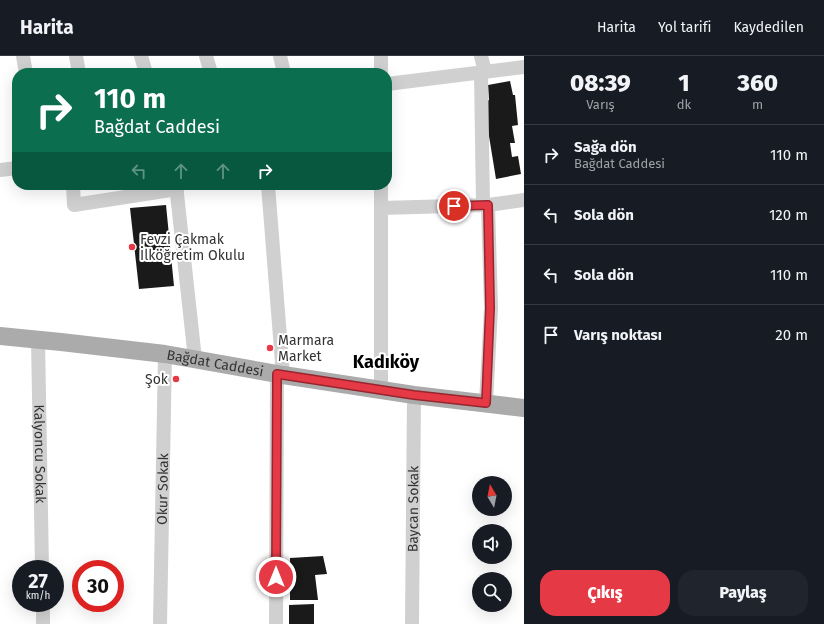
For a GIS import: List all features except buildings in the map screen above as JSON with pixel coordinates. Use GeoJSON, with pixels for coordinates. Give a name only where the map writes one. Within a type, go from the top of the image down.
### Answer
{"type":"FeatureCollection","features":[{"type":"Feature","properties":{"kind":"main road","name":"Bağdat Caddesi"},"geometry":{"type":"LineString","coordinates":[[0,336],[165,354],[280,375],[414,395],[524,408]]}},
{"type":"Feature","properties":{"kind":"street"},"geometry":{"type":"LineString","coordinates":[[23,56],[25,68]]}},
{"type":"Feature","properties":{"kind":"street"},"geometry":{"type":"LineString","coordinates":[[76,56],[78,68]]}},
{"type":"Feature","properties":{"kind":"street"},"geometry":{"type":"LineString","coordinates":[[141,56],[145,68]]}},
{"type":"Feature","properties":{"kind":"street"},"geometry":{"type":"LineString","coordinates":[[206,56],[210,68]]}},
{"type":"Feature","properties":{"kind":"street"},"geometry":{"type":"LineString","coordinates":[[280,56],[283,68]]}},
{"type":"Feature","properties":{"kind":"street"},"geometry":{"type":"LineString","coordinates":[[381,56],[381,68]]}},
{"type":"Feature","properties":{"kind":"street"},"geometry":{"type":"LineString","coordinates":[[481,56],[483,73],[490,308],[486,403]]}},
{"type":"Feature","properties":{"kind":"street"},"geometry":{"type":"LineString","coordinates":[[392,83],[524,67]]}},
{"type":"Feature","properties":{"kind":"street"},"geometry":{"type":"LineString","coordinates":[[0,170],[12,169]]}},
{"type":"Feature","properties":{"kind":"street"},"geometry":{"type":"LineString","coordinates":[[73,190],[74,205],[160,190]]}},
{"type":"Feature","properties":{"kind":"street"},"geometry":{"type":"LineString","coordinates":[[177,190],[195,359]]}},
{"type":"Feature","properties":{"kind":"street"},"geometry":{"type":"LineString","coordinates":[[268,190],[280,375],[276,624]]}},
{"type":"Feature","properties":{"kind":"street"},"geometry":{"type":"LineString","coordinates":[[381,190],[381,390]]}},
{"type":"Feature","properties":{"kind":"street"},"geometry":{"type":"LineString","coordinates":[[381,208],[486,205],[524,200]]}},
{"type":"Feature","properties":{"kind":"street","name":"Kalyoncu Sokak"},"geometry":{"type":"LineString","coordinates":[[38,339],[42,560]]}},
{"type":"Feature","properties":{"kind":"street","name":"Okur Sokak"},"geometry":{"type":"LineString","coordinates":[[160,624],[165,354]]}},
{"type":"Feature","properties":{"kind":"street","name":"Baycan Sokak"},"geometry":{"type":"LineString","coordinates":[[412,624],[414,395]]}},
{"type":"Feature","properties":{"kind":"street"},"geometry":{"type":"LineString","coordinates":[[43,612],[43,624]]}},
{"type":"Feature","properties":{"kind":"place","name":"Fevzi Çakmak İlköğretim Okulu"},"geometry":{"type":"Point","coordinates":[132,247]}},
{"type":"Feature","properties":{"kind":"place","name":"Marmara Market"},"geometry":{"type":"Point","coordinates":[270,348]}},
{"type":"Feature","properties":{"kind":"place","name":"Şok"},"geometry":{"type":"Point","coordinates":[176,379]}},
{"type":"Feature","properties":{"kind":"district","name":"Kadıköy"},"geometry":{"type":"Point","coordinates":[386,362]}},
{"type":"Feature","properties":{"kind":"route"},"geometry":{"type":"LineString","coordinates":[[276,577],[277,374],[414,395],[486,403],[490,308],[488,205],[454,206]]}}]}
